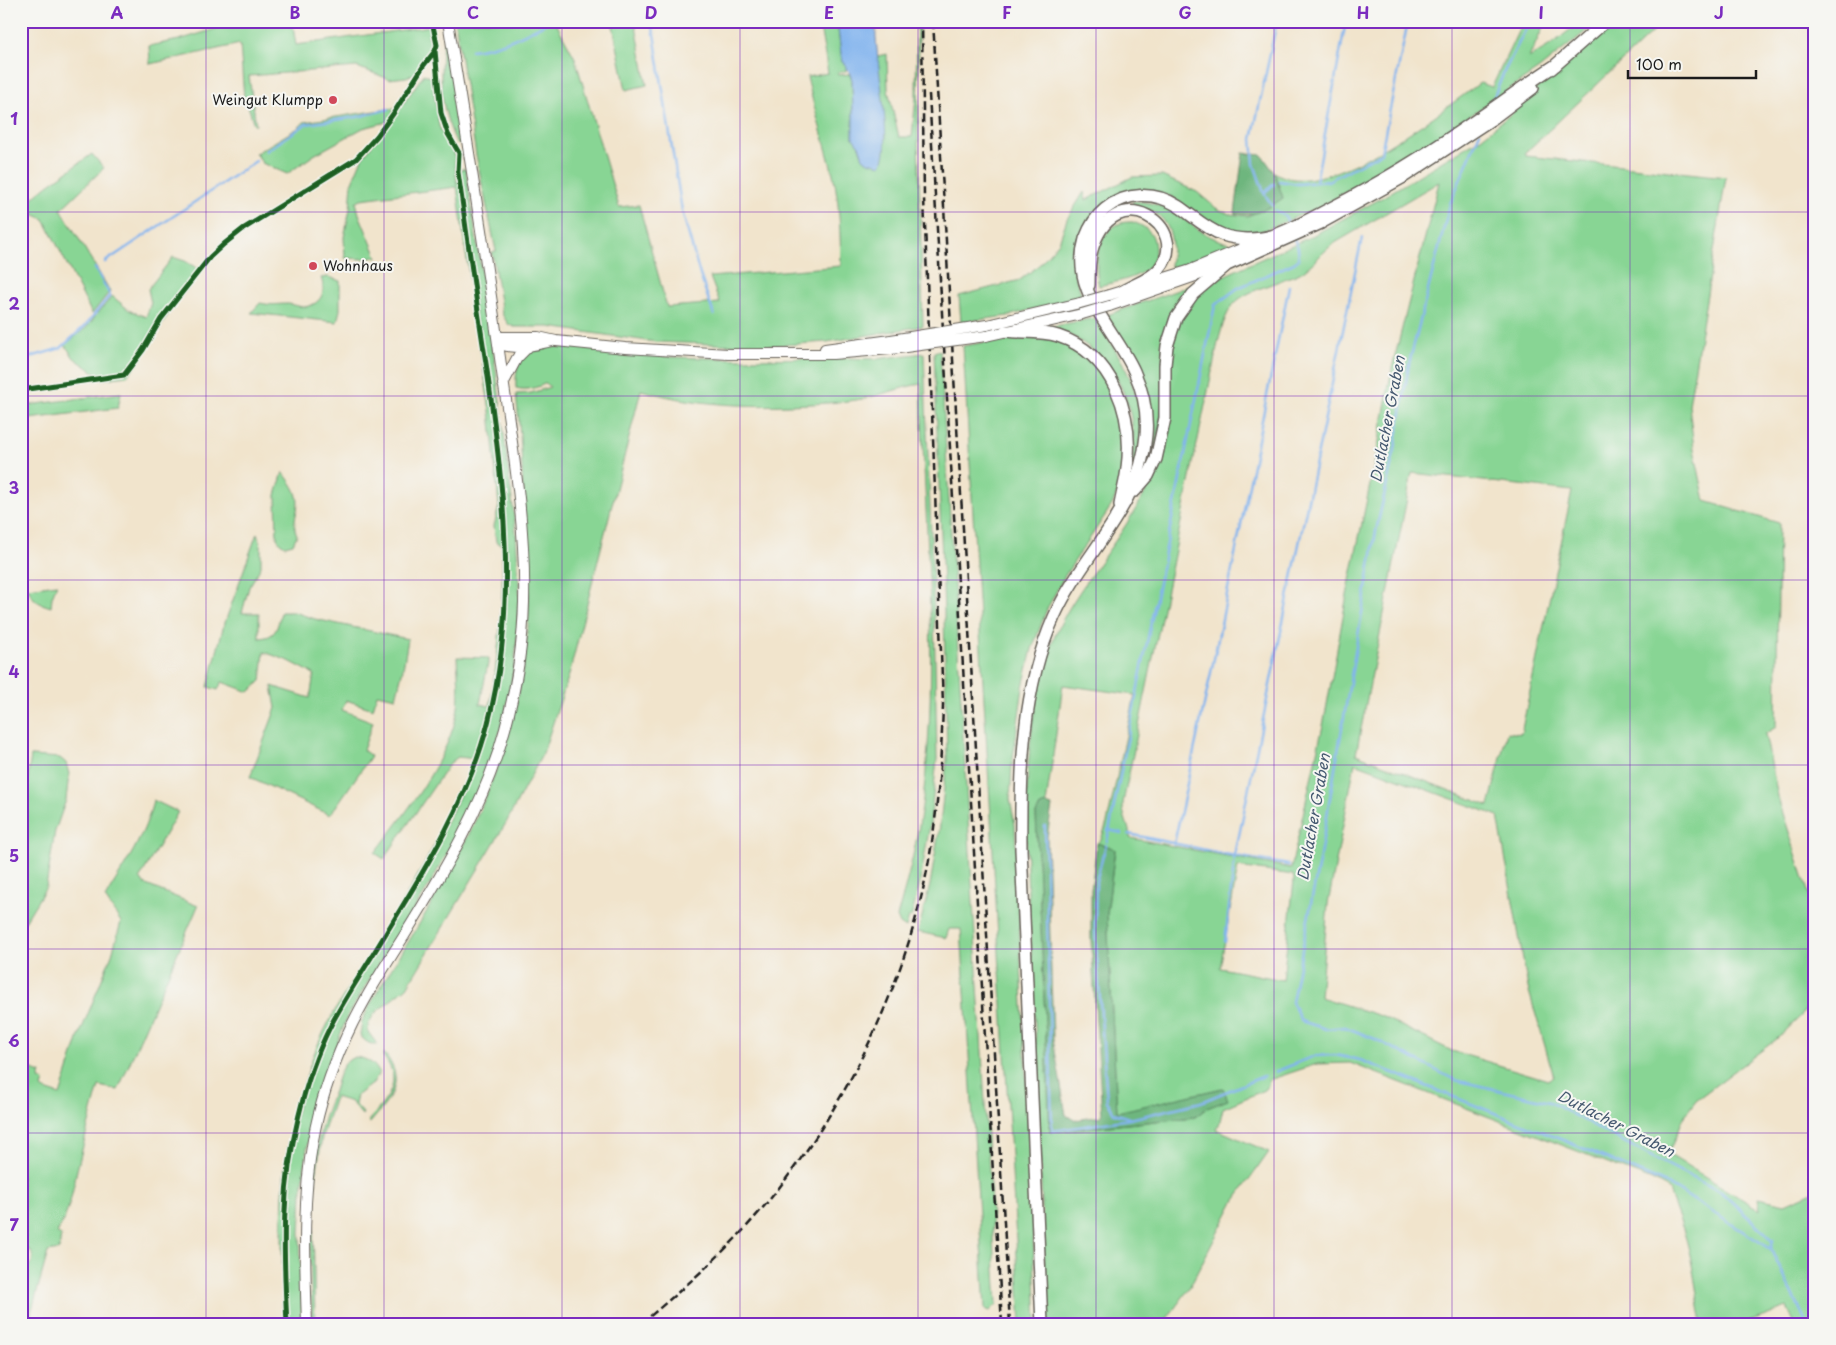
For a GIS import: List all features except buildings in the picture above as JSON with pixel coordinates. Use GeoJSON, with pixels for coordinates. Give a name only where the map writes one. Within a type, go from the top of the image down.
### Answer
{"type":"FeatureCollection","features":[{"type":"Feature","properties":{"kind":"main road"},"geometry":{"type":"LineString","coordinates":[[307,1324],[305,1215],[307,1177],[313,1138],[324,1096],[345,1040],[360,1010],[443,871],[475,810],[498,752],[512,703],[521,646],[524,580],[518,499],[504,384],[448,21]]}},
{"type":"Feature","properties":{"kind":"main road"},"geometry":{"type":"LineString","coordinates":[[891,344],[986,336],[1227,265],[1402,178],[1471,134],[1525,94],[1606,21]]}},
{"type":"Feature","properties":{"kind":"main road"},"geometry":{"type":"LineString","coordinates":[[1319,219],[1396,172],[1556,65]]}},
{"type":"Feature","properties":{"kind":"main road"},"geometry":{"type":"LineString","coordinates":[[1042,1324],[1021,849],[1024,743],[1033,687],[1042,652],[1055,616],[1073,582],[1119,515],[1127,500],[1136,482],[1146,436],[1145,402],[1133,369],[1095,306],[1082,274],[1081,262],[1087,235],[1099,214],[1108,207],[1129,196],[1142,194],[1164,199],[1175,204],[1221,235],[1244,239],[1284,236]]}},
{"type":"Feature","properties":{"kind":"main road"},"geometry":{"type":"LineString","coordinates":[[1089,292],[1092,251],[1105,225],[1121,213],[1130,211],[1140,213],[1156,221],[1162,228],[1167,243],[1164,261],[1153,275],[1109,301]]}},
{"type":"Feature","properties":{"kind":"main road"},"geometry":{"type":"LineString","coordinates":[[1123,291],[1188,271],[1271,236]]}},
{"type":"Feature","properties":{"kind":"main road"},"geometry":{"type":"LineString","coordinates":[[1127,500],[1148,476],[1156,459],[1162,438],[1165,418],[1167,346],[1176,318],[1193,294],[1227,265]]}},
{"type":"Feature","properties":{"kind":"main road"},"geometry":{"type":"LineString","coordinates":[[497,340],[538,337],[556,341],[671,352],[833,354],[1081,308]]}},
{"type":"Feature","properties":{"kind":"main road"},"geometry":{"type":"LineString","coordinates":[[1005,331],[1043,333],[1058,336],[1072,342],[1094,358],[1115,386],[1122,401],[1128,434],[1128,468],[1119,515]]}},
{"type":"Feature","properties":{"kind":"main road"},"geometry":{"type":"LineString","coordinates":[[497,340],[511,347],[556,341]]}},
{"type":"Feature","properties":{"kind":"main road"},"geometry":{"type":"LineString","coordinates":[[504,384],[517,358],[528,346]]}},
{"type":"Feature","properties":{"kind":"green space"},"geometry":{"type":"Polygon","coordinates":[[[235,21],[292,21],[296,45],[431,26],[431,32],[428,35],[429,39],[433,42],[417,73],[406,77],[389,79],[357,67],[249,76],[256,125],[254,125],[246,99],[244,98],[240,44],[150,64],[149,46],[179,40],[235,23],[235,21]]]}},
{"type":"Feature","properties":{"kind":"green space"},"geometry":{"type":"Polygon","coordinates":[[[455,21],[560,21],[556,23],[575,58],[619,207],[639,205],[667,307],[720,303],[710,277],[841,266],[835,185],[807,77],[828,73],[819,21],[837,21],[842,61],[846,66],[846,71],[837,73],[838,75],[849,74],[852,79],[853,138],[859,146],[863,158],[868,162],[886,138],[877,56],[887,54],[888,90],[899,137],[912,137],[916,96],[917,21],[919,21],[918,133],[923,326],[827,342],[767,346],[655,342],[549,327],[514,327],[508,324],[502,314],[492,252],[496,251],[476,155],[455,21]]]}},
{"type":"Feature","properties":{"kind":"green space"},"geometry":{"type":"Polygon","coordinates":[[[612,21],[635,21],[647,85],[626,90],[612,21]]]}},
{"type":"Feature","properties":{"kind":"green space"},"geometry":{"type":"Polygon","coordinates":[[[1523,21],[1546,21],[1529,58],[1552,44],[1581,21],[1599,21],[1539,69],[1443,134],[1320,207],[1265,230],[1243,234],[1226,232],[1212,226],[1172,197],[1153,191],[1130,191],[1081,236],[1074,257],[1075,276],[1082,296],[1008,316],[961,322],[959,296],[1020,280],[1039,265],[1059,242],[1067,219],[1084,192],[1086,200],[1132,177],[1162,176],[1197,192],[1216,208],[1229,214],[1247,216],[1261,211],[1283,198],[1274,172],[1285,177],[1306,179],[1331,174],[1358,162],[1414,130],[1480,83],[1492,87],[1523,21]]]}},
{"type":"Feature","properties":{"kind":"green space"},"geometry":{"type":"Polygon","coordinates":[[[1613,21],[1664,21],[1525,153],[1526,156],[1726,177],[1689,405],[1694,449],[1705,501],[1779,523],[1776,727],[1765,734],[1779,801],[1815,913],[1815,986],[1813,997],[1803,1014],[1778,1038],[1696,1100],[1685,1115],[1668,1154],[1760,1210],[1758,1198],[1785,1204],[1815,1191],[1815,1324],[1795,1324],[1787,1307],[1741,1324],[1702,1324],[1689,1252],[1669,1189],[1652,1180],[1350,1063],[1317,1064],[1269,1080],[1264,1090],[1223,1108],[1219,1125],[1216,1129],[1269,1152],[1233,1203],[1188,1290],[1163,1324],[1048,1324],[1026,829],[1030,742],[1037,699],[1047,657],[1054,638],[1074,601],[1121,532],[1148,485],[1153,469],[1175,335],[1183,314],[1196,297],[1223,276],[1310,237],[1378,200],[1481,138],[1511,114],[1527,97],[1613,21]],[[1439,182],[1335,243],[1300,273],[1254,291],[1237,301],[1231,308],[1221,330],[1123,803],[1130,838],[1291,868],[1324,721],[1392,368],[1439,182]],[[1412,473],[1356,754],[1489,806],[1507,732],[1521,734],[1572,491],[1412,473]],[[1063,685],[1046,804],[1040,806],[1036,814],[1050,1132],[1195,1117],[1207,1108],[1223,1088],[1117,1113],[1107,914],[1115,850],[1097,843],[1101,839],[1107,823],[1135,695],[1063,685]],[[1355,763],[1328,904],[1320,997],[1381,1016],[1452,1051],[1548,1080],[1554,1077],[1528,988],[1498,816],[1355,763]],[[1238,867],[1220,968],[1283,980],[1293,875],[1238,867]]]}},
{"type":"Feature","properties":{"kind":"green space"},"geometry":{"type":"Polygon","coordinates":[[[443,43],[447,43],[462,141],[460,144],[457,144],[451,131],[444,106],[441,82],[443,43]]]}},
{"type":"Feature","properties":{"kind":"green space"},"geometry":{"type":"Polygon","coordinates":[[[424,74],[432,78],[439,126],[447,144],[454,151],[457,185],[461,169],[466,169],[497,377],[516,532],[520,601],[515,661],[505,714],[490,767],[463,825],[426,891],[348,1015],[325,1074],[307,1148],[302,1192],[300,1233],[302,1324],[283,1324],[283,1191],[292,1127],[310,1065],[325,1029],[424,865],[476,759],[458,757],[450,763],[384,859],[375,853],[422,789],[450,736],[458,704],[457,657],[489,658],[480,704],[490,706],[500,626],[502,545],[496,542],[494,526],[499,506],[490,411],[457,187],[361,199],[356,202],[377,257],[363,259],[345,258],[344,237],[350,209],[352,182],[362,158],[391,121],[363,128],[314,155],[287,174],[262,163],[256,153],[298,128],[304,122],[394,108],[392,120],[424,74]]]}},
{"type":"Feature","properties":{"kind":"green space"},"geometry":{"type":"Polygon","coordinates":[[[1243,153],[1262,155],[1274,172],[1283,198],[1266,209],[1249,214],[1235,213],[1243,153]]]}},
{"type":"Feature","properties":{"kind":"green space"},"geometry":{"type":"Polygon","coordinates":[[[92,154],[104,168],[61,209],[110,291],[92,314],[44,219],[24,210],[21,212],[21,204],[24,205],[48,185],[92,154]]]}},
{"type":"Feature","properties":{"kind":"green space"},"geometry":{"type":"Polygon","coordinates":[[[1133,201],[1162,207],[1204,233],[1229,243],[1231,246],[1172,268],[1170,264],[1172,243],[1166,223],[1153,212],[1132,206],[1133,201]]]}},
{"type":"Feature","properties":{"kind":"green space"},"geometry":{"type":"Polygon","coordinates":[[[1133,222],[1146,229],[1153,237],[1155,253],[1152,262],[1138,274],[1099,286],[1097,259],[1102,241],[1113,227],[1122,223],[1133,222]]]}},
{"type":"Feature","properties":{"kind":"green space"},"geometry":{"type":"Polygon","coordinates":[[[173,257],[185,261],[202,271],[175,303],[141,359],[127,376],[104,379],[74,358],[65,345],[86,328],[112,296],[129,310],[146,317],[151,303],[148,289],[173,257]]]}},
{"type":"Feature","properties":{"kind":"green space"},"geometry":{"type":"Polygon","coordinates":[[[328,277],[340,281],[340,310],[337,322],[251,313],[260,303],[310,306],[321,297],[323,283],[321,278],[328,277]]]}},
{"type":"Feature","properties":{"kind":"green space"},"geometry":{"type":"Polygon","coordinates":[[[1192,285],[1193,287],[1175,309],[1161,417],[1152,458],[1147,466],[1152,422],[1150,403],[1139,369],[1107,315],[1192,285]]]}},
{"type":"Feature","properties":{"kind":"green space"},"geometry":{"type":"Polygon","coordinates":[[[1094,318],[1119,356],[1135,393],[1140,412],[1141,433],[1138,454],[1131,478],[1133,432],[1125,396],[1117,380],[1108,366],[1083,343],[1050,327],[1094,318]]]}},
{"type":"Feature","properties":{"kind":"green space"},"geometry":{"type":"Polygon","coordinates":[[[1027,335],[1058,339],[1084,354],[1103,374],[1118,402],[1125,452],[1119,489],[1112,505],[1064,577],[1047,609],[1032,649],[1023,687],[1012,765],[1010,799],[1015,825],[1037,1324],[1021,1324],[963,346],[1027,335]]]}},
{"type":"Feature","properties":{"kind":"green space"},"geometry":{"type":"Polygon","coordinates":[[[541,347],[574,347],[669,357],[744,359],[877,359],[924,353],[934,613],[937,759],[930,824],[920,883],[911,918],[909,917],[906,928],[900,924],[897,917],[921,814],[928,748],[930,696],[930,592],[921,384],[853,400],[770,406],[714,404],[678,399],[641,390],[569,675],[543,753],[506,823],[407,987],[374,1014],[369,1023],[368,1032],[378,1045],[372,1044],[365,1041],[360,1035],[362,1021],[379,988],[412,936],[469,834],[493,778],[512,719],[525,659],[529,598],[521,443],[516,394],[531,393],[550,387],[546,383],[520,389],[516,388],[516,380],[520,362],[528,353],[541,347]]]}},
{"type":"Feature","properties":{"kind":"green space"},"geometry":{"type":"Polygon","coordinates":[[[940,350],[997,1304],[990,1311],[985,1309],[961,929],[949,929],[946,938],[918,932],[930,885],[940,825],[947,760],[944,612],[934,352],[940,350]]]}},
{"type":"Feature","properties":{"kind":"green space"},"geometry":{"type":"Polygon","coordinates":[[[121,393],[118,408],[21,420],[21,406],[121,393]]]}},
{"type":"Feature","properties":{"kind":"green space"},"geometry":{"type":"Polygon","coordinates":[[[283,472],[295,489],[298,501],[295,520],[297,535],[293,544],[285,546],[277,538],[276,495],[283,472]]]}},
{"type":"Feature","properties":{"kind":"green space"},"geometry":{"type":"Polygon","coordinates":[[[257,533],[261,545],[261,567],[249,587],[242,613],[259,613],[259,638],[273,634],[281,612],[294,612],[315,619],[408,639],[396,698],[377,694],[373,709],[346,700],[342,710],[373,722],[363,750],[371,756],[330,815],[250,777],[276,708],[272,686],[310,698],[314,674],[289,661],[264,652],[261,681],[249,692],[222,682],[218,690],[208,687],[223,628],[257,533]]]}},
{"type":"Feature","properties":{"kind":"green space"},"geometry":{"type":"Polygon","coordinates":[[[57,584],[52,597],[51,607],[36,601],[28,588],[57,584]]]}},
{"type":"Feature","properties":{"kind":"green space"},"geometry":{"type":"Polygon","coordinates":[[[31,756],[60,758],[66,763],[69,774],[66,800],[55,831],[46,887],[21,928],[21,826],[31,756]]]}},
{"type":"Feature","properties":{"kind":"green space"},"geometry":{"type":"Polygon","coordinates":[[[153,800],[178,812],[140,878],[144,884],[198,906],[118,1090],[99,1086],[70,1202],[57,1233],[61,1235],[59,1250],[48,1252],[28,1324],[21,1324],[20,1279],[33,1258],[30,1250],[21,1248],[21,1066],[41,1073],[39,1079],[44,1081],[42,1088],[60,1095],[79,1036],[112,954],[121,922],[105,898],[139,839],[150,813],[153,800]]]}},
{"type":"Feature","properties":{"kind":"green space"},"geometry":{"type":"Polygon","coordinates":[[[1046,804],[1052,806],[1047,837],[1053,1039],[1066,1115],[1074,1120],[1102,1116],[1091,941],[1091,890],[1097,843],[1115,849],[1107,914],[1117,1112],[1223,1088],[1228,1100],[1207,1108],[1195,1117],[1050,1132],[1036,814],[1040,806],[1046,804]]]}},
{"type":"Feature","properties":{"kind":"green space"},"geometry":{"type":"Polygon","coordinates":[[[384,1053],[395,1073],[395,1082],[389,1098],[370,1123],[368,1121],[391,1091],[393,1083],[389,1066],[383,1056],[384,1053]]]}},
{"type":"Feature","properties":{"kind":"green space"},"geometry":{"type":"Polygon","coordinates":[[[355,1057],[370,1062],[379,1073],[373,1083],[357,1095],[355,1104],[363,1113],[362,1115],[351,1102],[335,1097],[322,1137],[316,1176],[313,1216],[315,1324],[312,1324],[310,1221],[316,1151],[325,1116],[343,1066],[355,1057]]]}},
{"type":"Feature","properties":{"kind":"water"},"geometry":{"type":"Polygon","coordinates":[[[837,21],[876,21],[877,54],[886,138],[885,154],[881,165],[868,162],[863,158],[859,146],[853,138],[852,80],[846,65],[842,62],[837,21]]]}},
{"type":"Feature","properties":{"kind":"waterway"},"geometry":{"type":"LineString","coordinates":[[471,50],[502,43],[521,36],[550,21]]}},
{"type":"Feature","properties":{"kind":"waterway"},"geometry":{"type":"LineString","coordinates":[[652,21],[682,211],[700,275],[714,315]]}},
{"type":"Feature","properties":{"kind":"waterway"},"geometry":{"type":"LineString","coordinates":[[1272,205],[1264,193],[1254,164],[1252,139],[1277,21]]}},
{"type":"Feature","properties":{"kind":"waterway"},"geometry":{"type":"LineString","coordinates":[[1316,182],[1346,21]]}},
{"type":"Feature","properties":{"kind":"waterway"},"geometry":{"type":"LineString","coordinates":[[1279,181],[1298,184],[1328,181],[1381,153],[1408,21]]}},
{"type":"Feature","properties":{"kind":"waterway","name":"Dutlacher Graben"},"geometry":{"type":"LineString","coordinates":[[1491,104],[1504,72],[1530,21]]}},
{"type":"Feature","properties":{"kind":"waterway"},"geometry":{"type":"LineString","coordinates":[[266,151],[306,124],[357,117],[389,109]]}},
{"type":"Feature","properties":{"kind":"waterway","name":"Dutlacher Graben"},"geometry":{"type":"LineString","coordinates":[[1480,132],[1450,204],[1409,364],[1395,449],[1376,531],[1319,862],[1292,1002],[1301,1021],[1326,1029],[1345,1027],[1375,1039],[1455,1080],[1550,1102],[1721,1192],[1773,1240],[1771,1249],[1807,1324]]}},
{"type":"Feature","properties":{"kind":"waterway"},"geometry":{"type":"LineString","coordinates":[[105,262],[256,161]]}},
{"type":"Feature","properties":{"kind":"waterway"},"geometry":{"type":"LineString","coordinates":[[1264,193],[1274,184]]}},
{"type":"Feature","properties":{"kind":"waterway"},"geometry":{"type":"LineString","coordinates":[[1275,210],[1285,216],[1290,227]]}},
{"type":"Feature","properties":{"kind":"waterway"},"geometry":{"type":"LineString","coordinates":[[1234,860],[1362,238]]}},
{"type":"Feature","properties":{"kind":"waterway"},"geometry":{"type":"LineString","coordinates":[[1107,841],[1215,305],[1238,288],[1299,259],[1298,248],[1294,239]]}},
{"type":"Feature","properties":{"kind":"waterway"},"geometry":{"type":"LineString","coordinates":[[21,360],[61,348],[86,325],[110,295],[95,268]]}},
{"type":"Feature","properties":{"kind":"waterway"},"geometry":{"type":"LineString","coordinates":[[1174,844],[1215,654],[1289,286]]}},
{"type":"Feature","properties":{"kind":"waterway"},"geometry":{"type":"LineString","coordinates":[[1045,826],[1052,1131],[1130,1119],[1201,1102],[1264,1076]]}},
{"type":"Feature","properties":{"kind":"waterway"},"geometry":{"type":"LineString","coordinates":[[1108,830],[1122,833]]}},
{"type":"Feature","properties":{"kind":"waterway"},"geometry":{"type":"LineString","coordinates":[[1129,834],[1289,865]]}},
{"type":"Feature","properties":{"kind":"waterway"},"geometry":{"type":"LineString","coordinates":[[1106,845],[1096,881],[1095,928],[1107,1101],[1114,1113],[1129,1118]]}},
{"type":"Feature","properties":{"kind":"waterway"},"geometry":{"type":"LineString","coordinates":[[1225,942],[1234,864]]}},
{"type":"Feature","properties":{"kind":"waterway"},"geometry":{"type":"LineString","coordinates":[[1275,1072],[1314,1056],[1335,1055],[1360,1060],[1568,1142],[1671,1186],[1771,1249]]}},
{"type":"Feature","properties":{"kind":"railway"},"geometry":{"type":"LineString","coordinates":[[641,1324],[678,1293],[736,1238],[800,1160],[828,1118],[876,1028],[911,934],[924,885],[938,796],[943,705],[924,198],[922,21]]}},
{"type":"Feature","properties":{"kind":"railway"},"geometry":{"type":"LineString","coordinates":[[933,21],[1010,1324]]}},
{"type":"Feature","properties":{"kind":"railway"},"geometry":{"type":"LineString","coordinates":[[929,94],[1002,1324]]}},
{"type":"Feature","properties":{"kind":"cycle path"},"geometry":{"type":"LineString","coordinates":[[287,1324],[284,1253],[286,1189],[298,1117],[312,1070],[335,1018],[423,872],[453,815],[479,754],[498,679],[505,589],[505,543],[498,453],[458,172],[459,153],[448,134],[441,113],[435,51],[437,45],[432,21]]}},
{"type":"Feature","properties":{"kind":"cycle path"},"geometry":{"type":"LineString","coordinates":[[21,390],[124,375],[143,350],[161,319],[210,257],[243,229],[356,159],[377,136],[435,51]]}},
{"type":"Feature","properties":{"kind":"place","name":"Weingut Klumpp"},"geometry":{"type":"Point","coordinates":[333,100]}},
{"type":"Feature","properties":{"kind":"place","name":"Wohnhaus"},"geometry":{"type":"Point","coordinates":[313,266]}}]}
